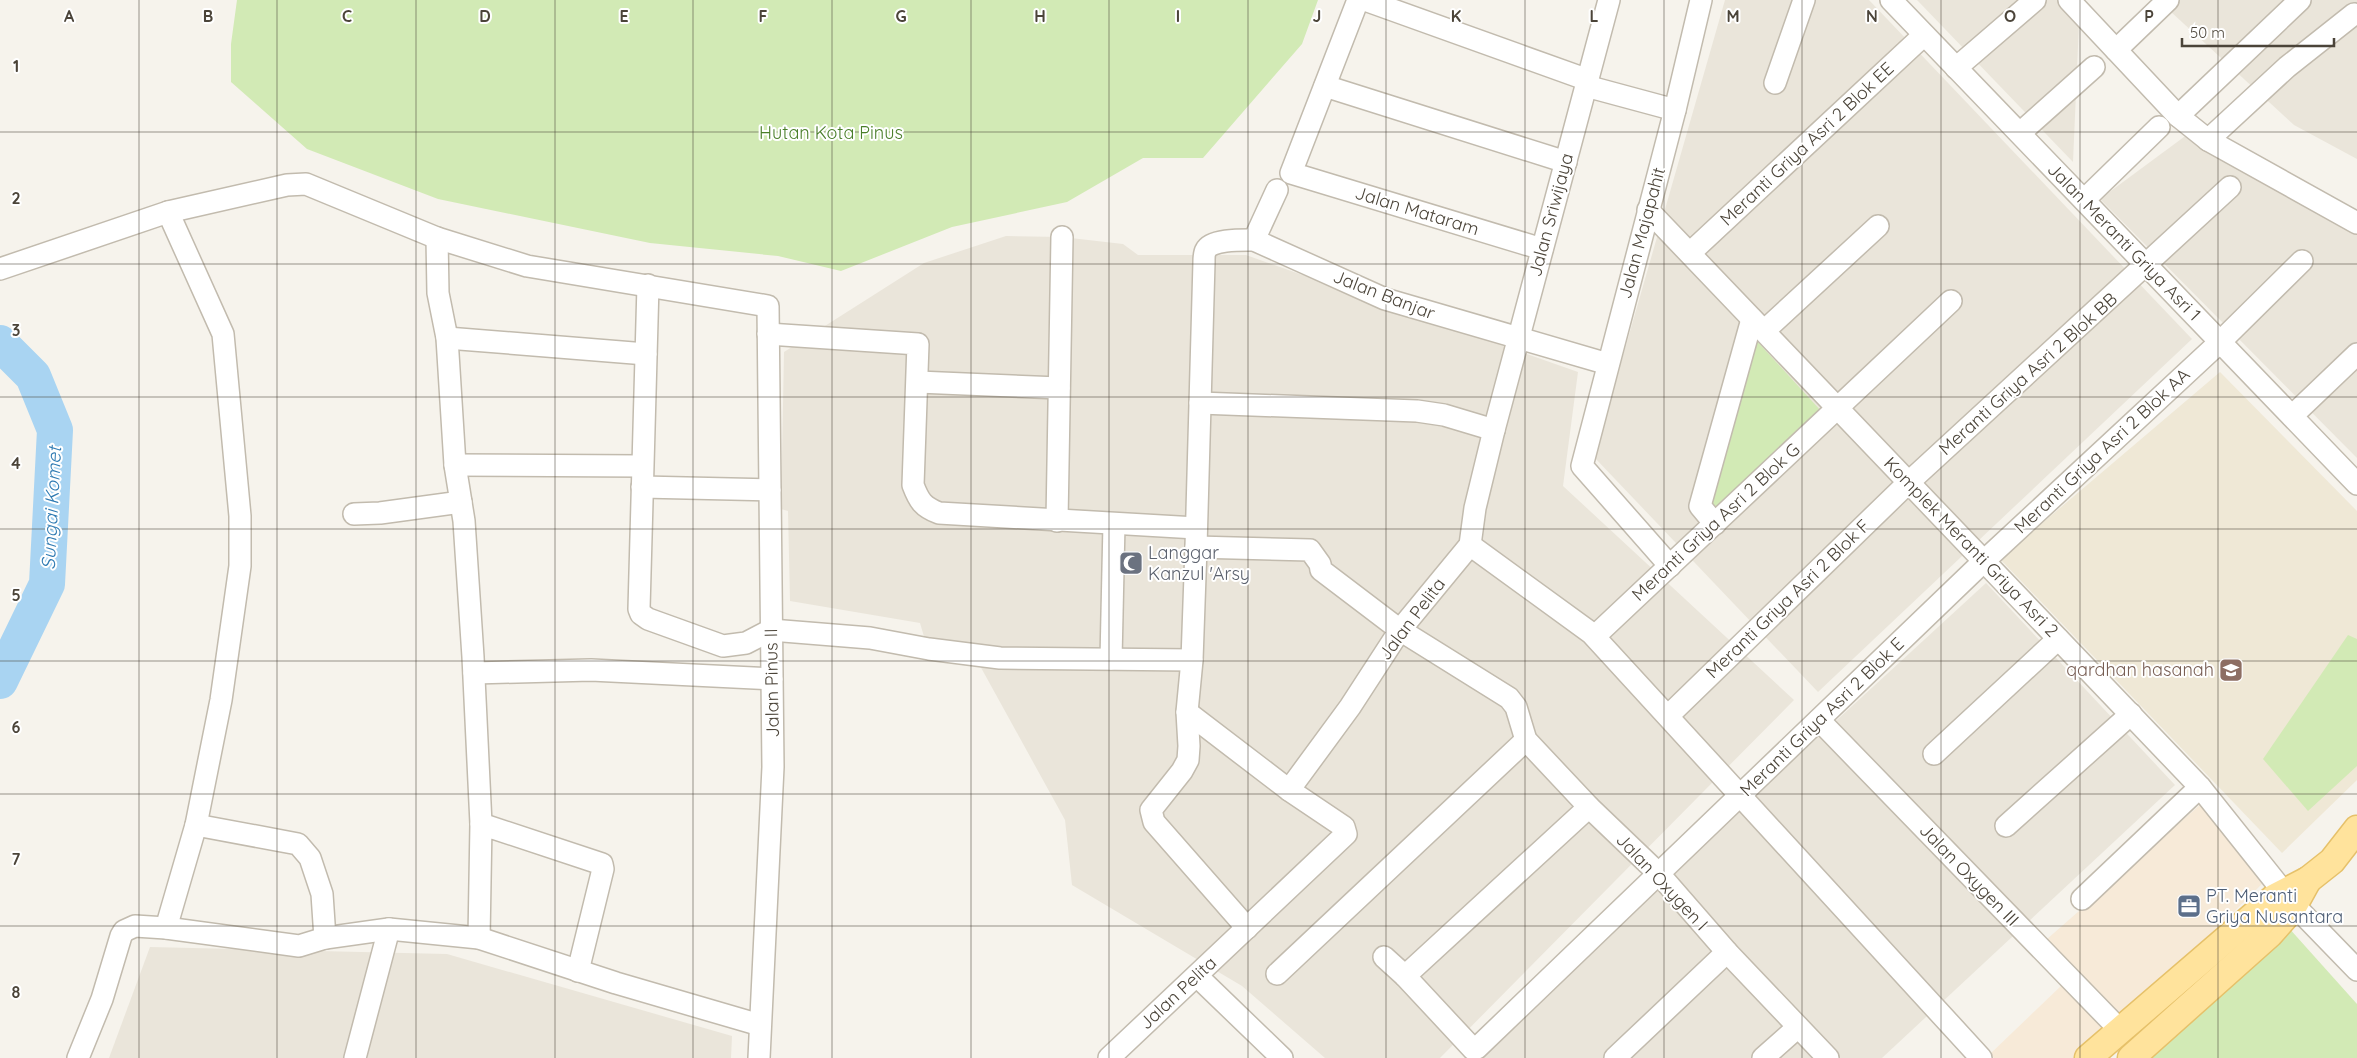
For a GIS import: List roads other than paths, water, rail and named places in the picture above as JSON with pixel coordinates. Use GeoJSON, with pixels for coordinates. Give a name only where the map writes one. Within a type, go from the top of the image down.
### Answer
{"type":"FeatureCollection","features":[{"type":"Feature","properties":{"kind":"main road"},"geometry":{"type":"LineString","coordinates":[[2131,1058],[2270,934],[2289,898],[2332,861],[2357,829]]}},
{"type":"Feature","properties":{"kind":"main road"},"geometry":{"type":"LineString","coordinates":[[2088,1058],[2274,897],[2289,898]]}},
{"type":"Feature","properties":{"kind":"street"},"geometry":{"type":"LineString","coordinates":[[1358,0],[1325,86],[1566,162]]}},
{"type":"Feature","properties":{"kind":"street"},"geometry":{"type":"LineString","coordinates":[[1365,0],[1587,83],[1675,110]]}},
{"type":"Feature","properties":{"kind":"street","name":"Jalan Sriwijaya"},"geometry":{"type":"LineString","coordinates":[[1494,430],[1609,0]]}},
{"type":"Feature","properties":{"kind":"street","name":"Jalan Majapahit"},"geometry":{"type":"LineString","coordinates":[[1670,566],[1582,466],[1675,110],[1701,0]]}},
{"type":"Feature","properties":{"kind":"street"},"geometry":{"type":"LineString","coordinates":[[1775,82],[1804,0]]}},
{"type":"Feature","properties":{"kind":"street"},"geometry":{"type":"LineString","coordinates":[[1956,68],[2035,0]]}},
{"type":"Feature","properties":{"kind":"street"},"geometry":{"type":"LineString","coordinates":[[2069,0],[2178,116],[2208,140],[2357,223]]}},
{"type":"Feature","properties":{"kind":"street"},"geometry":{"type":"LineString","coordinates":[[2116,50],[2168,0]]}},
{"type":"Feature","properties":{"kind":"street"},"geometry":{"type":"LineString","coordinates":[[2178,116],[2300,0]]}},
{"type":"Feature","properties":{"kind":"street","name":"Jalan Meranti Griya Asri 1"},"geometry":{"type":"LineString","coordinates":[[1894,1],[1924,35],[2357,484]]}},
{"type":"Feature","properties":{"kind":"street"},"geometry":{"type":"LineString","coordinates":[[2208,140],[2287,67],[2354,14]]}},
{"type":"Feature","properties":{"kind":"street","name":"Meranti Griya Asri 2 Blok EE"},"geometry":{"type":"LineString","coordinates":[[1690,254],[1924,35]]}},
{"type":"Feature","properties":{"kind":"street"},"geometry":{"type":"LineString","coordinates":[[2020,133],[2094,67]]}},
{"type":"Feature","properties":{"kind":"street","name":"Jalan Mataram"},"geometry":{"type":"LineString","coordinates":[[1325,86],[1291,173],[1542,249]]}},
{"type":"Feature","properties":{"kind":"street"},"geometry":{"type":"LineString","coordinates":[[2084,200],[2159,127]]}},
{"type":"Feature","properties":{"kind":"street"},"geometry":{"type":"LineString","coordinates":[[0,269],[168,212],[287,185],[306,184],[437,238],[526,266],[648,285],[639,601],[641,614],[648,619],[723,646],[746,644],[772,630],[870,638],[929,649],[1000,658],[1192,660]]}},
{"type":"Feature","properties":{"kind":"street","name":"Meranti Griya Asri 2 Blok BB"},"geometry":{"type":"LineString","coordinates":[[1909,482],[2230,187]]}},
{"type":"Feature","properties":{"kind":"street"},"geometry":{"type":"LineString","coordinates":[[1247,928],[1154,822],[1151,810],[1188,760],[1187,712],[1192,660],[1204,262],[1206,249],[1211,244],[1236,239],[1254,240],[1277,190]]}},
{"type":"Feature","properties":{"kind":"street","name":"Komplek Meranti Griya Asri 2"},"geometry":{"type":"LineString","coordinates":[[1648,210],[2200,787],[2289,898],[2357,970]]}},
{"type":"Feature","properties":{"kind":"street"},"geometry":{"type":"LineString","coordinates":[[166,928],[196,825],[221,700],[240,566],[240,516],[223,334],[168,212]]}},
{"type":"Feature","properties":{"kind":"street"},"geometry":{"type":"LineString","coordinates":[[1714,524],[1700,506],[1758,325],[1878,226]]}},
{"type":"Feature","properties":{"kind":"street"},"geometry":{"type":"LineString","coordinates":[[1057,521],[1062,237]]}},
{"type":"Feature","properties":{"kind":"street"},"geometry":{"type":"LineString","coordinates":[[437,238],[438,293],[447,338],[455,465],[461,502],[474,673],[481,824],[479,938]]}},
{"type":"Feature","properties":{"kind":"street","name":"Jalan Banjar"},"geometry":{"type":"LineString","coordinates":[[1254,240],[1384,299],[1608,364]]}},
{"type":"Feature","properties":{"kind":"street","name":"Meranti Griya Asri 2 Blok AA"},"geometry":{"type":"LineString","coordinates":[[1984,560],[2220,342],[2302,261]]}},
{"type":"Feature","properties":{"kind":"street","name":"Jalan Pinus II"},"geometry":{"type":"LineString","coordinates":[[648,285],[768,306],[773,767],[759,1058]]}},
{"type":"Feature","properties":{"kind":"street","name":"Meranti Griya Asri 2 Blok G"},"geometry":{"type":"LineString","coordinates":[[1595,636],[1951,301]]}},
{"type":"Feature","properties":{"kind":"street"},"geometry":{"type":"LineString","coordinates":[[768,334],[918,344],[913,485],[918,500],[925,507],[938,513],[1114,524],[1196,538],[1310,550],[1320,564],[1321,570],[1400,630]]}},
{"type":"Feature","properties":{"kind":"street"},"geometry":{"type":"LineString","coordinates":[[447,338],[646,354]]}},
{"type":"Feature","properties":{"kind":"street"},"geometry":{"type":"LineString","coordinates":[[2292,416],[2357,354]]}},
{"type":"Feature","properties":{"kind":"street"},"geometry":{"type":"LineString","coordinates":[[918,382],[1059,388]]}},
{"type":"Feature","properties":{"kind":"street"},"geometry":{"type":"LineString","coordinates":[[1200,403],[1417,411],[1444,415],[1494,430],[1475,508],[1470,545],[1595,636],[1981,1058]]}},
{"type":"Feature","properties":{"kind":"street"},"geometry":{"type":"LineString","coordinates":[[455,465],[642,466]]}},
{"type":"Feature","properties":{"kind":"street","name":"Meranti Griya Asri 2 Blok F"},"geometry":{"type":"LineString","coordinates":[[1668,716],[1909,482]]}},
{"type":"Feature","properties":{"kind":"street"},"geometry":{"type":"LineString","coordinates":[[642,487],[770,490]]}},
{"type":"Feature","properties":{"kind":"street"},"geometry":{"type":"LineString","coordinates":[[354,514],[380,514],[461,502]]}},
{"type":"Feature","properties":{"kind":"street"},"geometry":{"type":"LineString","coordinates":[[1111,659],[1114,524]]}},
{"type":"Feature","properties":{"kind":"street","name":"Jalan Pelita"},"geometry":{"type":"LineString","coordinates":[[1109,1058],[1346,834],[1344,827],[1289,790],[1350,707],[1400,630],[1470,545]]}},
{"type":"Feature","properties":{"kind":"street","name":"Meranti Griya Asri 2 Blok E"},"geometry":{"type":"LineString","coordinates":[[1405,976],[1472,1048],[1476,1049],[1741,796],[1984,560]]}},
{"type":"Feature","properties":{"kind":"street","name":"Jalan Oxygen I"},"geometry":{"type":"LineString","coordinates":[[1400,630],[1509,698],[1516,707],[1526,740],[1589,807],[1659,874],[1727,952],[1828,1058]]}},
{"type":"Feature","properties":{"kind":"street"},"geometry":{"type":"LineString","coordinates":[[1934,754],[2058,639]]}},
{"type":"Feature","properties":{"kind":"street"},"geometry":{"type":"LineString","coordinates":[[474,673],[591,670],[772,679]]}},
{"type":"Feature","properties":{"kind":"street"},"geometry":{"type":"LineString","coordinates":[[1187,712],[1289,790]]}},
{"type":"Feature","properties":{"kind":"street"},"geometry":{"type":"LineString","coordinates":[[2006,826],[2131,714]]}},
{"type":"Feature","properties":{"kind":"street","name":"Jalan Oxygen III"},"geometry":{"type":"LineString","coordinates":[[1819,720],[2119,1030]]}},
{"type":"Feature","properties":{"kind":"street"},"geometry":{"type":"LineString","coordinates":[[1277,974],[1526,740]]}},
{"type":"Feature","properties":{"kind":"street"},"geometry":{"type":"LineString","coordinates":[[2082,900],[2200,787]]}},
{"type":"Feature","properties":{"kind":"street"},"geometry":{"type":"LineString","coordinates":[[1384,957],[1405,976],[1589,807]]}},
{"type":"Feature","properties":{"kind":"street"},"geometry":{"type":"LineString","coordinates":[[481,824],[602,864],[603,869],[578,970]]}},
{"type":"Feature","properties":{"kind":"street"},"geometry":{"type":"LineString","coordinates":[[196,825],[272,838],[298,844],[302,847],[310,858],[322,894],[325,938]]}},
{"type":"Feature","properties":{"kind":"street"},"geometry":{"type":"LineString","coordinates":[[78,1058],[102,999],[121,936],[124,931],[135,926],[166,928],[299,946],[325,938],[389,929],[479,938],[760,1025]]}},
{"type":"Feature","properties":{"kind":"street"},"geometry":{"type":"LineString","coordinates":[[355,1058],[389,929]]}},
{"type":"Feature","properties":{"kind":"street"},"geometry":{"type":"LineString","coordinates":[[1615,1058],[1727,952]]}},
{"type":"Feature","properties":{"kind":"street"},"geometry":{"type":"LineString","coordinates":[[1197,976],[1282,1058]]}},
{"type":"Feature","properties":{"kind":"street"},"geometry":{"type":"LineString","coordinates":[[1763,1058],[1798,1027]]}},
{"type":"Feature","properties":{"kind":"waterway","name":"Sungai Komet"},"geometry":{"type":"LineString","coordinates":[[0,343],[33,376],[55,430],[47,584],[0,681]]}},
{"type":"Feature","properties":{"kind":"place","name":"Langgar Kanzul 'Arsy"},"geometry":{"type":"Point","coordinates":[1131,563]}},
{"type":"Feature","properties":{"kind":"place","name":"qardhan hasanah"},"geometry":{"type":"Point","coordinates":[2231,670]}},
{"type":"Feature","properties":{"kind":"place","name":"PT. Meranti Griya Nusantara"},"geometry":{"type":"Point","coordinates":[2189,906]}},
{"type":"Feature","properties":{"kind":"park label","name":"Hutan Kota Pinus"},"geometry":{"type":"Point","coordinates":[831,133]}}]}
